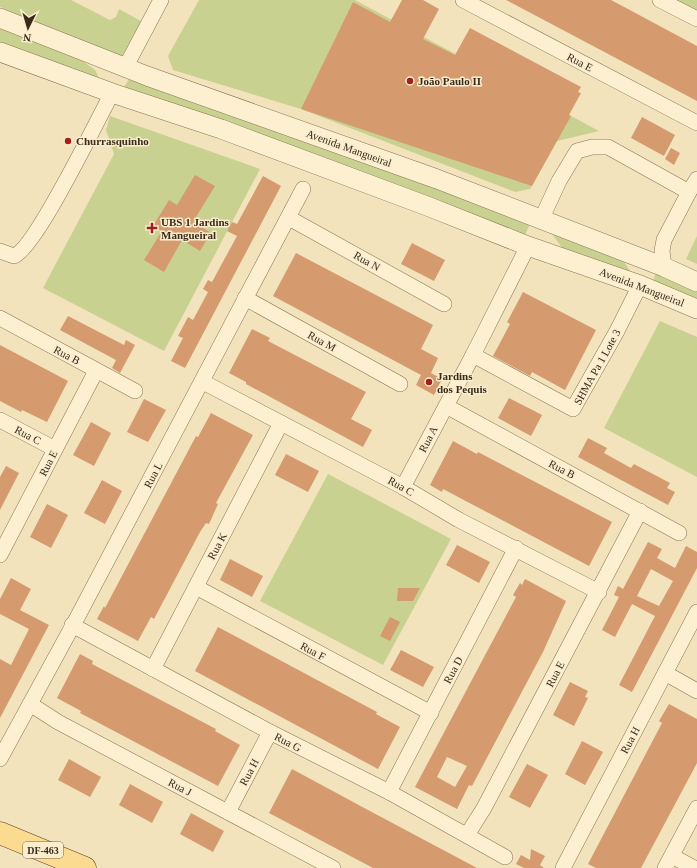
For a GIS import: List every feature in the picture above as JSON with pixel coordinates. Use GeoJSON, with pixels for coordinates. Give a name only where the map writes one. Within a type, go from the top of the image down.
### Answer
{"type":"FeatureCollection","features":[{"type":"Feature","properties":{"kind":"main road","name":"DF-463"},"geometry":{"type":"LineString","coordinates":[[0,833],[85,868]]}},
{"type":"Feature","properties":{"kind":"street"},"geometry":{"type":"LineString","coordinates":[[125,68],[161,0]]}},
{"type":"Feature","properties":{"kind":"street","name":"Rua E"},"geometry":{"type":"LineString","coordinates":[[463,0],[697,123]]}},
{"type":"Feature","properties":{"kind":"street"},"geometry":{"type":"LineString","coordinates":[[660,0],[697,20]]}},
{"type":"Feature","properties":{"kind":"street","name":"Avenida Mangueiral"},"geometry":{"type":"LineString","coordinates":[[0,18],[125,68],[230,104],[437,179],[664,267],[697,282]]}},
{"type":"Feature","properties":{"kind":"street","name":"Avenida Mangueiral"},"geometry":{"type":"LineString","coordinates":[[0,52],[112,93],[221,129],[427,206],[528,246],[640,285],[697,309]]}},
{"type":"Feature","properties":{"kind":"street"},"geometry":{"type":"LineString","coordinates":[[0,251],[8,255],[18,255],[35,234],[112,93]]}},
{"type":"Feature","properties":{"kind":"street"},"geometry":{"type":"LineString","coordinates":[[221,129],[228,117],[230,104]]}},
{"type":"Feature","properties":{"kind":"street"},"geometry":{"type":"LineString","coordinates":[[541,220],[572,155],[585,148],[608,147],[689,192]]}},
{"type":"Feature","properties":{"kind":"street"},"geometry":{"type":"LineString","coordinates":[[427,206],[427,193],[437,179]]}},
{"type":"Feature","properties":{"kind":"street"},"geometry":{"type":"LineString","coordinates":[[664,267],[662,256],[664,240],[697,179]]}},
{"type":"Feature","properties":{"kind":"street","name":"Rua L"},"geometry":{"type":"LineString","coordinates":[[0,759],[203,382],[245,298],[290,218],[304,189]]}},
{"type":"Feature","properties":{"kind":"street","name":"Rua N"},"geometry":{"type":"LineString","coordinates":[[290,218],[444,304]]}},
{"type":"Feature","properties":{"kind":"street"},"geometry":{"type":"LineString","coordinates":[[473,356],[528,246]]}},
{"type":"Feature","properties":{"kind":"street","name":"SHMA Pa 1 Lote 3"},"geometry":{"type":"LineString","coordinates":[[473,356],[573,409],[617,331],[640,285]]}},
{"type":"Feature","properties":{"kind":"street","name":"Rua M"},"geometry":{"type":"LineString","coordinates":[[245,298],[400,384]]}},
{"type":"Feature","properties":{"kind":"street","name":"Rua B"},"geometry":{"type":"LineString","coordinates":[[0,318],[135,391]]}},
{"type":"Feature","properties":{"kind":"street","name":"Rua A"},"geometry":{"type":"LineString","coordinates":[[403,487],[473,356]]}},
{"type":"Feature","properties":{"kind":"street","name":"Rua E"},"geometry":{"type":"LineString","coordinates":[[0,555],[96,371]]}},
{"type":"Feature","properties":{"kind":"street","name":"Rua C"},"geometry":{"type":"LineString","coordinates":[[203,382],[403,487],[459,520],[599,592]]}},
{"type":"Feature","properties":{"kind":"street","name":"Rua B"},"geometry":{"type":"LineString","coordinates":[[446,406],[678,533]]}},
{"type":"Feature","properties":{"kind":"street","name":"Rua C"},"geometry":{"type":"LineString","coordinates":[[0,420],[55,449]]}},
{"type":"Feature","properties":{"kind":"street","name":"Rua K"},"geometry":{"type":"LineString","coordinates":[[154,669],[281,423]]}},
{"type":"Feature","properties":{"kind":"street","name":"Rua E"},"geometry":{"type":"LineString","coordinates":[[467,835],[484,808],[599,592],[640,511]]}},
{"type":"Feature","properties":{"kind":"street","name":"Rua D"},"geometry":{"type":"LineString","coordinates":[[389,792],[516,548]]}},
{"type":"Feature","properties":{"kind":"street","name":"Rua F"},"geometry":{"type":"LineString","coordinates":[[196,587],[430,713]]}},
{"type":"Feature","properties":{"kind":"street","name":"Rua H"},"geometry":{"type":"LineString","coordinates":[[563,868],[697,612]]}},
{"type":"Feature","properties":{"kind":"street","name":"Rua G"},"geometry":{"type":"LineString","coordinates":[[72,625],[270,732],[389,792],[505,857]]}},
{"type":"Feature","properties":{"kind":"street"},"geometry":{"type":"LineString","coordinates":[[665,673],[697,691]]}},
{"type":"Feature","properties":{"kind":"street","name":"Rua J"},"geometry":{"type":"LineString","coordinates":[[30,704],[58,722],[332,868]]}},
{"type":"Feature","properties":{"kind":"street","name":"Rua H"},"geometry":{"type":"LineString","coordinates":[[228,812],[270,732]]}},
{"type":"Feature","properties":{"kind":"street"},"geometry":{"type":"LineString","coordinates":[[694,868],[668,862],[697,808]]}},
{"type":"Feature","properties":{"kind":"green space"},"geometry":{"type":"Polygon","coordinates":[[[0,0],[71,0],[110,20],[116,17],[119,9],[141,21],[121,58],[0,7],[0,0]]]}},
{"type":"Feature","properties":{"kind":"green space","name":"João Paulo II"},"geometry":{"type":"Polygon","coordinates":[[[199,0],[355,0],[599,131],[553,142],[530,189],[515,192],[301,109],[173,70],[168,56],[199,0]]]}},
{"type":"Feature","properties":{"kind":"green space"},"geometry":{"type":"Polygon","coordinates":[[[667,0],[697,0],[697,16],[667,0]]]}},
{"type":"Feature","properties":{"kind":"green space"},"geometry":{"type":"Polygon","coordinates":[[[0,28],[80,59],[95,70],[101,82],[0,42],[0,28]]]}},
{"type":"Feature","properties":{"kind":"green space"},"geometry":{"type":"Polygon","coordinates":[[[129,79],[378,166],[530,224],[525,235],[123,89],[129,79]]]}},
{"type":"Feature","properties":{"kind":"green space","name":"UBS 1 Jardins Mangueiral"},"geometry":{"type":"Polygon","coordinates":[[[110,116],[260,169],[164,351],[43,288],[114,154],[106,130],[110,116]]]}},
{"type":"Feature","properties":{"kind":"green space"},"geometry":{"type":"Polygon","coordinates":[[[552,234],[622,258],[631,273],[563,249],[552,234]]]}},
{"type":"Feature","properties":{"kind":"green space"},"geometry":{"type":"Polygon","coordinates":[[[697,236],[697,264],[686,259],[697,236]]]}},
{"type":"Feature","properties":{"kind":"green space"},"geometry":{"type":"Polygon","coordinates":[[[656,273],[697,290],[697,302],[652,283],[656,273]]]}},
{"type":"Feature","properties":{"kind":"green space"},"geometry":{"type":"Polygon","coordinates":[[[660,321],[697,337],[697,477],[604,428],[660,321]]]}},
{"type":"Feature","properties":{"kind":"green space"},"geometry":{"type":"Polygon","coordinates":[[[328,474],[451,539],[383,665],[260,601],[328,474]]]}},
{"type":"Feature","properties":{"kind":"building","name":"João Paulo II"},"geometry":{"type":"Polygon","coordinates":[[[402,0],[423,0],[439,9],[423,39],[455,55],[470,28],[581,87],[578,92],[581,93],[569,115],[571,116],[532,186],[301,109],[353,2],[390,22],[402,0]]]}},
{"type":"Feature","properties":{"kind":"building"},"geometry":{"type":"Polygon","coordinates":[[[506,0],[611,0],[697,46],[697,101],[506,0]]]}},
{"type":"Feature","properties":{"kind":"building"},"geometry":{"type":"Polygon","coordinates":[[[642,117],[675,135],[664,156],[631,138],[642,117]]]}},
{"type":"Feature","properties":{"kind":"building"},"geometry":{"type":"Polygon","coordinates":[[[671,148],[680,153],[674,165],[665,159],[671,148]]]}},
{"type":"Feature","properties":{"kind":"building"},"geometry":{"type":"Polygon","coordinates":[[[195,175],[215,186],[193,222],[211,233],[200,251],[182,240],[164,272],[144,260],[162,231],[153,226],[169,200],[177,205],[195,175]]]}},
{"type":"Feature","properties":{"kind":"building"},"geometry":{"type":"Polygon","coordinates":[[[263,176],[281,186],[185,368],[171,361],[183,338],[178,336],[188,317],[193,320],[208,292],[203,289],[208,280],[212,282],[237,236],[227,231],[232,222],[237,224],[263,176]]]}},
{"type":"Feature","properties":{"kind":"building"},"geometry":{"type":"Polygon","coordinates":[[[412,243],[445,260],[434,281],[401,264],[412,243]]]}},
{"type":"Feature","properties":{"kind":"building"},"geometry":{"type":"Polygon","coordinates":[[[296,253],[433,325],[421,349],[438,358],[431,373],[442,379],[434,395],[416,385],[421,375],[273,296],[296,253]]]}},
{"type":"Feature","properties":{"kind":"building"},"geometry":{"type":"Polygon","coordinates":[[[523,292],[596,330],[565,390],[532,372],[530,376],[493,356],[510,324],[507,322],[523,292]]]}},
{"type":"Feature","properties":{"kind":"building"},"geometry":{"type":"Polygon","coordinates":[[[68,316],[124,345],[126,340],[135,345],[120,373],[112,368],[116,360],[60,330],[68,316]]]}},
{"type":"Feature","properties":{"kind":"building"},"geometry":{"type":"Polygon","coordinates":[[[252,329],[270,338],[268,341],[366,392],[351,419],[372,430],[363,447],[246,384],[246,382],[229,373],[252,329]]]}},
{"type":"Feature","properties":{"kind":"building"},"geometry":{"type":"Polygon","coordinates":[[[0,345],[68,381],[47,422],[22,410],[21,412],[0,401],[0,345]]]}},
{"type":"Feature","properties":{"kind":"building"},"geometry":{"type":"Polygon","coordinates":[[[509,398],[542,415],[531,436],[498,418],[509,398]]]}},
{"type":"Feature","properties":{"kind":"building"},"geometry":{"type":"Polygon","coordinates":[[[144,399],[166,410],[148,442],[127,432],[144,399]]]}},
{"type":"Feature","properties":{"kind":"building"},"geometry":{"type":"Polygon","coordinates":[[[211,413],[253,435],[216,503],[218,504],[209,524],[206,523],[200,532],[154,619],[151,617],[138,641],[97,619],[104,606],[105,608],[196,436],[198,437],[211,413]]]}},
{"type":"Feature","properties":{"kind":"building"},"geometry":{"type":"Polygon","coordinates":[[[91,422],[111,433],[94,466],[73,455],[91,422]]]}},
{"type":"Feature","properties":{"kind":"building"},"geometry":{"type":"Polygon","coordinates":[[[588,438],[607,448],[604,453],[631,468],[634,464],[670,483],[667,488],[675,492],[668,505],[578,457],[588,438]]]}},
{"type":"Feature","properties":{"kind":"building"},"geometry":{"type":"Polygon","coordinates":[[[453,441],[477,454],[478,452],[612,522],[589,566],[443,489],[442,492],[430,485],[453,441]]]}},
{"type":"Feature","properties":{"kind":"building"},"geometry":{"type":"Polygon","coordinates":[[[286,454],[319,471],[308,492],[275,475],[286,454]]]}},
{"type":"Feature","properties":{"kind":"building"},"geometry":{"type":"Polygon","coordinates":[[[6,466],[19,473],[0,510],[0,477],[6,466]]]}},
{"type":"Feature","properties":{"kind":"building"},"geometry":{"type":"Polygon","coordinates":[[[102,480],[122,491],[105,524],[84,513],[102,480]]]}},
{"type":"Feature","properties":{"kind":"building"},"geometry":{"type":"Polygon","coordinates":[[[47,504],[68,515],[51,548],[30,537],[47,504]]]}},
{"type":"Feature","properties":{"kind":"building"},"geometry":{"type":"Polygon","coordinates":[[[648,542],[662,549],[657,558],[675,568],[686,546],[697,552],[697,568],[632,692],[619,685],[655,616],[632,604],[615,637],[602,630],[619,597],[614,595],[618,586],[623,589],[648,542]],[[651,569],[637,596],[659,606],[673,581],[651,569]]]}},
{"type":"Feature","properties":{"kind":"building"},"geometry":{"type":"Polygon","coordinates":[[[457,545],[490,562],[479,583],[446,565],[457,545]]]}},
{"type":"Feature","properties":{"kind":"building"},"geometry":{"type":"Polygon","coordinates":[[[230,559],[263,576],[252,597],[220,580],[230,559]]]}},
{"type":"Feature","properties":{"kind":"building"},"geometry":{"type":"Polygon","coordinates":[[[11,578],[31,589],[20,610],[49,625],[0,718],[0,659],[11,665],[29,629],[0,614],[0,599],[11,578]]]}},
{"type":"Feature","properties":{"kind":"building"},"geometry":{"type":"Polygon","coordinates":[[[525,579],[566,601],[543,652],[472,786],[469,785],[457,809],[415,787],[516,597],[513,595],[520,583],[522,585],[525,579]],[[447,757],[437,777],[455,787],[467,766],[447,757]]]}},
{"type":"Feature","properties":{"kind":"building"},"geometry":{"type":"Polygon","coordinates":[[[398,588],[420,588],[413,601],[397,601],[398,588]]]}},
{"type":"Feature","properties":{"kind":"building"},"geometry":{"type":"Polygon","coordinates":[[[390,617],[400,622],[390,641],[380,636],[390,617]]]}},
{"type":"Feature","properties":{"kind":"building"},"geometry":{"type":"Polygon","coordinates":[[[218,627],[377,712],[376,714],[400,727],[378,769],[195,671],[218,627]]]}},
{"type":"Feature","properties":{"kind":"building"},"geometry":{"type":"Polygon","coordinates":[[[401,650],[434,667],[423,687],[390,670],[401,650]]]}},
{"type":"Feature","properties":{"kind":"building"},"geometry":{"type":"Polygon","coordinates":[[[80,654],[93,661],[92,664],[216,729],[215,731],[240,745],[218,786],[80,713],[81,711],[57,698],[80,654]]]}},
{"type":"Feature","properties":{"kind":"building"},"geometry":{"type":"Polygon","coordinates":[[[570,682],[588,691],[585,697],[588,698],[574,726],[553,715],[570,682]]]}},
{"type":"Feature","properties":{"kind":"building"},"geometry":{"type":"Polygon","coordinates":[[[669,704],[697,719],[697,763],[641,868],[596,868],[588,864],[662,723],[659,721],[669,704]]]}},
{"type":"Feature","properties":{"kind":"building"},"geometry":{"type":"Polygon","coordinates":[[[582,741],[603,752],[585,785],[565,774],[582,741]]]}},
{"type":"Feature","properties":{"kind":"building"},"geometry":{"type":"Polygon","coordinates":[[[69,759],[101,777],[90,797],[58,780],[69,759]]]}},
{"type":"Feature","properties":{"kind":"building"},"geometry":{"type":"Polygon","coordinates":[[[527,764],[548,775],[530,808],[509,797],[527,764]]]}},
{"type":"Feature","properties":{"kind":"building"},"geometry":{"type":"Polygon","coordinates":[[[292,769],[477,868],[373,868],[269,813],[292,769]]]}},
{"type":"Feature","properties":{"kind":"building"},"geometry":{"type":"Polygon","coordinates":[[[130,784],[163,802],[152,823],[119,805],[130,784]]]}},
{"type":"Feature","properties":{"kind":"building"},"geometry":{"type":"Polygon","coordinates":[[[191,813],[224,831],[213,852],[180,834],[191,813]]]}},
{"type":"Feature","properties":{"kind":"building"},"geometry":{"type":"Polygon","coordinates":[[[531,849],[545,856],[540,865],[544,868],[524,868],[516,864],[521,855],[530,860],[531,849]]]}},
{"type":"Feature","properties":{"kind":"place","name":"João Paulo II"},"geometry":{"type":"Point","coordinates":[410,81]}},
{"type":"Feature","properties":{"kind":"place","name":"Churrasquinho"},"geometry":{"type":"Point","coordinates":[68,141]}},
{"type":"Feature","properties":{"kind":"place","name":"UBS 1 Jardins Mangueiral"},"geometry":{"type":"Point","coordinates":[152,228]}},
{"type":"Feature","properties":{"kind":"place","name":"Jardins dos Pequis"},"geometry":{"type":"Point","coordinates":[429,382]}}]}
